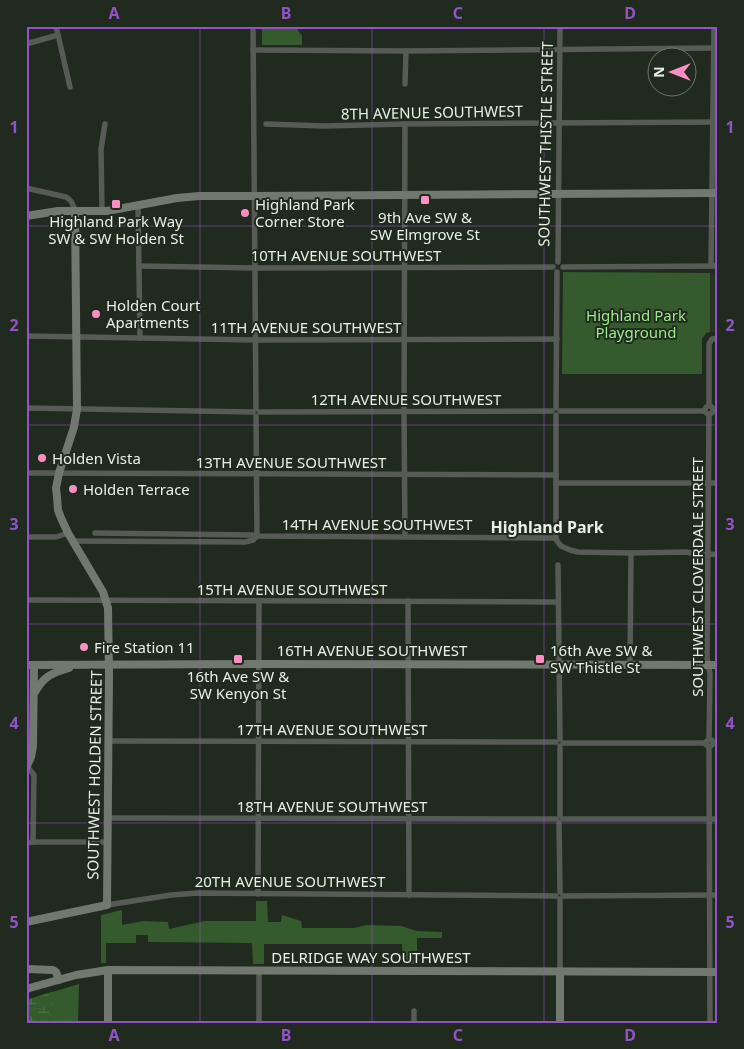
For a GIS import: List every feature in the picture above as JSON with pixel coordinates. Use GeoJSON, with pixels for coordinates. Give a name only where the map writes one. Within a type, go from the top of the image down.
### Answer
{"type":"FeatureCollection","features":[{"type":"Feature","properties":{"kind":"street"},"geometry":{"type":"LineString","coordinates":[[56,26],[70,87]]}},
{"type":"Feature","properties":{"kind":"street"},"geometry":{"type":"LineString","coordinates":[[253,26],[258,536]]}},
{"type":"Feature","properties":{"kind":"street","name":"SOUTHWEST THISTLE STREET"},"geometry":{"type":"LineString","coordinates":[[556,538],[556,267],[560,26]]}},
{"type":"Feature","properties":{"kind":"street"},"geometry":{"type":"LineString","coordinates":[[711,266],[715,193],[714,26]]}},
{"type":"Feature","properties":{"kind":"street"},"geometry":{"type":"LineString","coordinates":[[26,44],[58,35]]}},
{"type":"Feature","properties":{"kind":"street"},"geometry":{"type":"LineString","coordinates":[[253,50],[406,51],[713,48]]}},
{"type":"Feature","properties":{"kind":"street"},"geometry":{"type":"LineString","coordinates":[[405,84],[406,51]]}},
{"type":"Feature","properties":{"kind":"street","name":"8TH AVENUE SOUTHWEST"},"geometry":{"type":"LineString","coordinates":[[266,124],[324,126],[715,122]]}},
{"type":"Feature","properties":{"kind":"street"},"geometry":{"type":"LineString","coordinates":[[102,211],[101,149],[105,124]]}},
{"type":"Feature","properties":{"kind":"street"},"geometry":{"type":"LineString","coordinates":[[405,124],[404,411],[406,536]]}},
{"type":"Feature","properties":{"kind":"street"},"geometry":{"type":"LineString","coordinates":[[26,188],[66,197],[74,205],[75,211]]}},
{"type":"Feature","properties":{"kind":"street"},"geometry":{"type":"LineString","coordinates":[[26,216],[58,211],[102,211],[199,196],[715,193]]}},
{"type":"Feature","properties":{"kind":"street"},"geometry":{"type":"LineString","coordinates":[[138,205],[140,338]]}},
{"type":"Feature","properties":{"kind":"street","name":"SOUTHWEST HOLDEN STREET"},"geometry":{"type":"LineString","coordinates":[[75,211],[77,409],[74,427],[56,488],[57,505],[61,518],[103,592],[108,608],[107,906]]}},
{"type":"Feature","properties":{"kind":"street","name":"10TH AVENUE SOUTHWEST"},"geometry":{"type":"LineString","coordinates":[[140,266],[254,268],[556,267]]}},
{"type":"Feature","properties":{"kind":"street"},"geometry":{"type":"LineString","coordinates":[[556,267],[561,271],[563,267],[718,266]]}},
{"type":"Feature","properties":{"kind":"street","name":"11TH AVENUE SOUTHWEST"},"geometry":{"type":"LineString","coordinates":[[26,336],[255,340],[557,339]]}},
{"type":"Feature","properties":{"kind":"street","name":"SOUTHWEST CLOVERDALE STREET"},"geometry":{"type":"LineString","coordinates":[[710,1023],[714,972],[710,895],[710,674],[707,658],[708,483],[711,411],[709,344],[715,339]]}},
{"type":"Feature","properties":{"kind":"street","name":"12TH AVENUE SOUTHWEST"},"geometry":{"type":"LineString","coordinates":[[26,408],[256,412],[711,411]]}},
{"type":"Feature","properties":{"kind":"street","name":"13TH AVENUE SOUTHWEST"},"geometry":{"type":"LineString","coordinates":[[26,473],[556,475]]}},
{"type":"Feature","properties":{"kind":"street"},"geometry":{"type":"LineString","coordinates":[[556,484],[718,483]]}},
{"type":"Feature","properties":{"kind":"street"},"geometry":{"type":"LineString","coordinates":[[26,537],[56,537],[68,533]]}},
{"type":"Feature","properties":{"kind":"street","name":"14TH AVENUE SOUTHWEST"},"geometry":{"type":"LineString","coordinates":[[95,533],[556,538]]}},
{"type":"Feature","properties":{"kind":"street","name":"14TH AVENUE SOUTHWEST"},"geometry":{"type":"LineString","coordinates":[[73,541],[245,542],[253,540],[258,536]]}},
{"type":"Feature","properties":{"kind":"street"},"geometry":{"type":"LineString","coordinates":[[556,538],[561,546],[578,552],[686,552],[700,555],[718,554]]}},
{"type":"Feature","properties":{"kind":"street"},"geometry":{"type":"LineString","coordinates":[[630,664],[631,553]]}},
{"type":"Feature","properties":{"kind":"street"},"geometry":{"type":"LineString","coordinates":[[558,565],[560,1023]]}},
{"type":"Feature","properties":{"kind":"street","name":"15TH AVENUE SOUTHWEST"},"geometry":{"type":"LineString","coordinates":[[26,600],[558,602]]}},
{"type":"Feature","properties":{"kind":"street"},"geometry":{"type":"LineString","coordinates":[[258,894],[259,601]]}},
{"type":"Feature","properties":{"kind":"street"},"geometry":{"type":"LineString","coordinates":[[408,602],[409,895]]}},
{"type":"Feature","properties":{"kind":"street"},"geometry":{"type":"LineString","coordinates":[[30,665],[34,694],[34,732],[31,757],[26,768],[34,775],[33,842]]}},
{"type":"Feature","properties":{"kind":"street","name":"16TH AVENUE SOUTHWEST"},"geometry":{"type":"LineString","coordinates":[[30,665],[718,665]]}},
{"type":"Feature","properties":{"kind":"street"},"geometry":{"type":"LineString","coordinates":[[34,694],[40,684],[50,674],[81,665]]}},
{"type":"Feature","properties":{"kind":"street","name":"17TH AVENUE SOUTHWEST"},"geometry":{"type":"LineString","coordinates":[[108,742],[711,743]]}},
{"type":"Feature","properties":{"kind":"street","name":"18TH AVENUE SOUTHWEST"},"geometry":{"type":"LineString","coordinates":[[107,818],[718,820]]}},
{"type":"Feature","properties":{"kind":"street"},"geometry":{"type":"LineString","coordinates":[[26,843],[107,842]]}},
{"type":"Feature","properties":{"kind":"street","name":"20TH AVENUE SOUTHWEST"},"geometry":{"type":"LineString","coordinates":[[26,922],[107,906],[184,894],[718,895]]}},
{"type":"Feature","properties":{"kind":"street"},"geometry":{"type":"LineString","coordinates":[[26,969],[54,970],[59,980]]}},
{"type":"Feature","properties":{"kind":"street"},"geometry":{"type":"LineString","coordinates":[[108,970],[108,1023]]}},
{"type":"Feature","properties":{"kind":"street","name":"DELRIDGE WAY SOUTHWEST"},"geometry":{"type":"LineString","coordinates":[[26,989],[86,972],[108,970],[714,972]]}},
{"type":"Feature","properties":{"kind":"street"},"geometry":{"type":"LineString","coordinates":[[259,971],[259,1023]]}},
{"type":"Feature","properties":{"kind":"street"},"geometry":{"type":"LineString","coordinates":[[414,1011],[414,1023]]}},
{"type":"Feature","properties":{"kind":"shaded area"},"geometry":{"type":"Polygon","coordinates":[[[710,273],[718,273],[718,332],[710,332],[710,273]]]}},
{"type":"Feature","properties":{"kind":"green space"},"geometry":{"type":"Polygon","coordinates":[[[262,26],[295,26],[302,36],[302,45],[262,45],[262,26]]]}},
{"type":"Feature","properties":{"kind":"green space","name":"Highland Park Playground"},"geometry":{"type":"Polygon","coordinates":[[[563,272],[710,273],[710,332],[706,333],[702,339],[702,374],[562,374],[563,272]]]}},
{"type":"Feature","properties":{"kind":"green space"},"geometry":{"type":"Polygon","coordinates":[[[256,901],[267,901],[268,922],[281,922],[282,915],[301,921],[302,928],[354,928],[367,925],[401,926],[417,931],[442,932],[442,938],[417,938],[417,964],[403,964],[402,944],[264,944],[264,964],[253,964],[252,943],[148,942],[148,935],[136,935],[136,943],[106,943],[106,963],[101,963],[101,915],[122,910],[122,925],[143,921],[168,922],[169,929],[205,921],[256,921],[256,901]]]}},
{"type":"Feature","properties":{"kind":"green space"},"geometry":{"type":"Polygon","coordinates":[[[79,984],[78,1023],[26,1023],[26,1000],[79,984]]]}},
{"type":"Feature","properties":{"kind":"green space"},"geometry":{"type":"Polygon","coordinates":[[[52,992],[52,1023],[26,1023],[26,1000],[52,992]]]}},
{"type":"Feature","properties":{"kind":"waterway"},"geometry":{"type":"LineString","coordinates":[[26,1013],[39,1009],[47,1012],[57,1021],[68,1021],[71,1023]]}},
{"type":"Feature","properties":{"kind":"place","name":"9th Ave SW & SW Elmgrove St"},"geometry":{"type":"Point","coordinates":[425,200]}},
{"type":"Feature","properties":{"kind":"place","name":"Highland Park Way SW & SW Holden St"},"geometry":{"type":"Point","coordinates":[116,204]}},
{"type":"Feature","properties":{"kind":"place","name":"Highland Park Corner Store"},"geometry":{"type":"Point","coordinates":[245,213]}},
{"type":"Feature","properties":{"kind":"place","name":"Holden Court Apartments"},"geometry":{"type":"Point","coordinates":[96,314]}},
{"type":"Feature","properties":{"kind":"place","name":"Holden Vista"},"geometry":{"type":"Point","coordinates":[42,458]}},
{"type":"Feature","properties":{"kind":"place","name":"Holden Terrace"},"geometry":{"type":"Point","coordinates":[73,489]}},
{"type":"Feature","properties":{"kind":"place","name":"Fire Station 11"},"geometry":{"type":"Point","coordinates":[84,647]}},
{"type":"Feature","properties":{"kind":"place","name":"16th Ave SW & SW Kenyon St"},"geometry":{"type":"Point","coordinates":[238,659]}},
{"type":"Feature","properties":{"kind":"place","name":"16th Ave SW & SW Thistle St"},"geometry":{"type":"Point","coordinates":[540,659]}},
{"type":"Feature","properties":{"kind":"district","name":"Highland Park"},"geometry":{"type":"Point","coordinates":[547,527]}}]}
